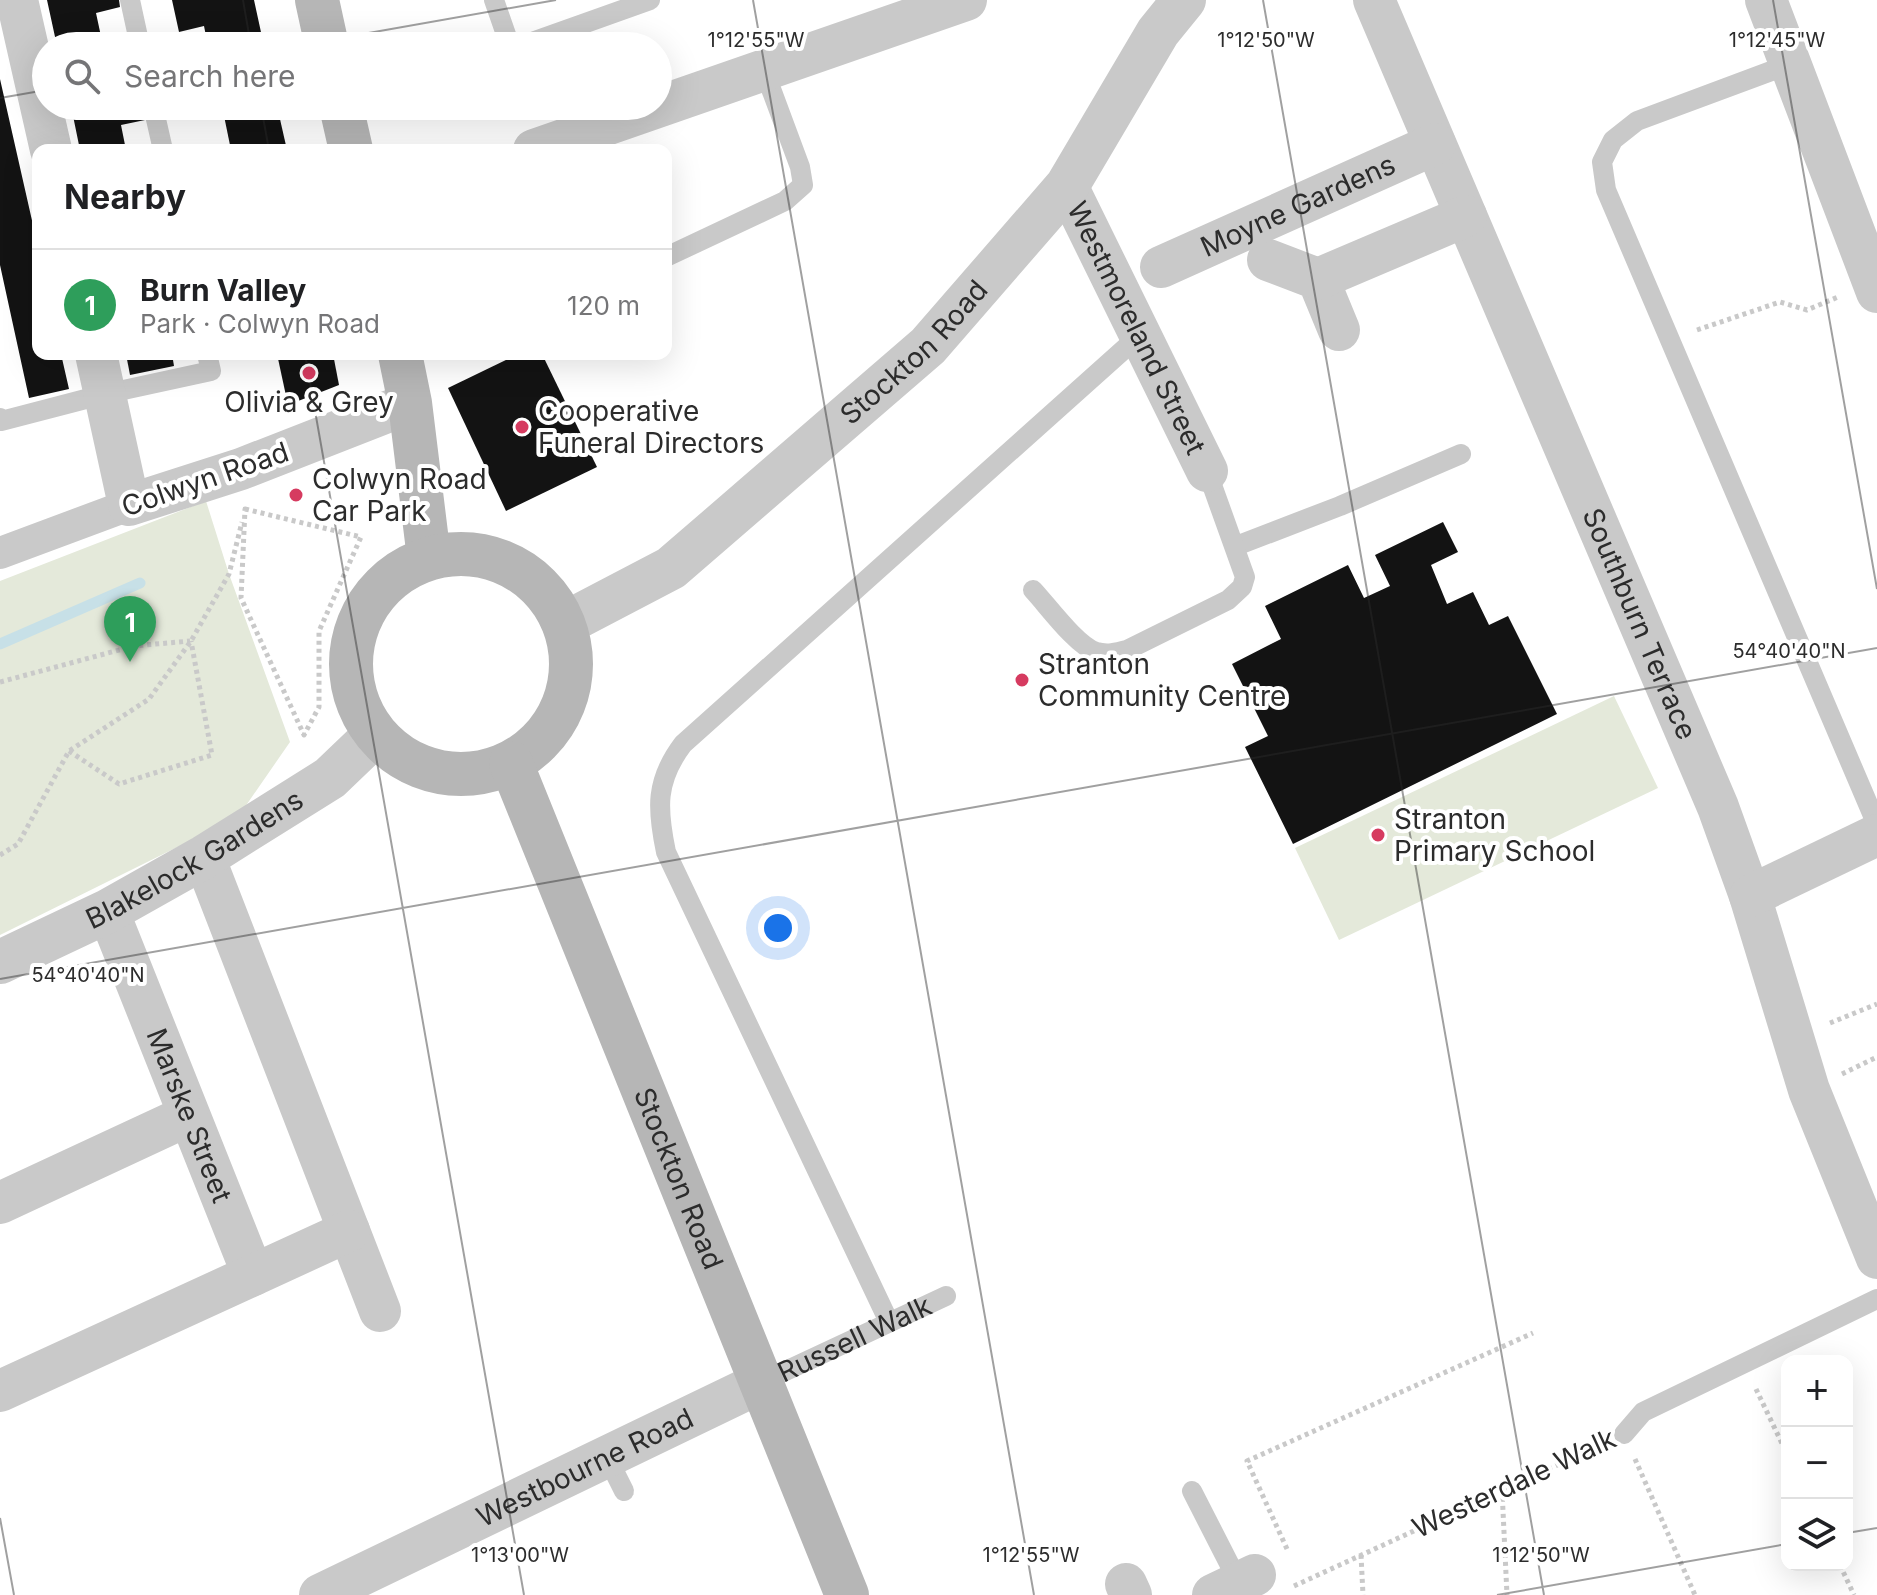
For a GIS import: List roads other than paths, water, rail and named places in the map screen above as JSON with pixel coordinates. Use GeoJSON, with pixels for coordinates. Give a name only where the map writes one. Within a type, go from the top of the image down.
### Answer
{"type":"FeatureCollection","features":[{"type":"Feature","properties":{"kind":"main road"},"geometry":{"type":"LineString","coordinates":[[317,0],[324,32]]}},
{"type":"Feature","properties":{"kind":"main road"},"geometry":{"type":"LineString","coordinates":[[344,120],[350,144]]}},
{"type":"Feature","properties":{"kind":"main road"},"geometry":{"type":"LineString","coordinates":[[401,360],[410,403],[429,558]]}},
{"type":"Feature","properties":{"kind":"main road"},"geometry":{"type":"LineString","coordinates":[[462,553],[494,558],[524,573],[548,596],[564,624],[571,656],[569,688],[557,718],[538,743],[511,763],[483,772],[454,775],[424,769],[398,755],[375,735],[357,704],[350,668],[354,632],[371,599],[396,573],[429,558],[462,553]]}},
{"type":"Feature","properties":{"kind":"main road","name":"Stockton Road"},"geometry":{"type":"LineString","coordinates":[[511,763],[847,1595]]}},
{"type":"Feature","properties":{"kind":"street"},"geometry":{"type":"LineString","coordinates":[[17,0],[32,66]]}},
{"type":"Feature","properties":{"kind":"street"},"geometry":{"type":"LineString","coordinates":[[672,102],[966,0]]}},
{"type":"Feature","properties":{"kind":"street","name":"Stockton Road"},"geometry":{"type":"LineString","coordinates":[[564,624],[671,568],[928,346],[1067,186],[1158,32],[1184,0]]}},
{"type":"Feature","properties":{"kind":"street","name":"Southburn Terrace"},"geometry":{"type":"LineString","coordinates":[[1374,0],[1718,807],[1750,896],[1809,1090],[1877,1258]]}},
{"type":"Feature","properties":{"kind":"street"},"geometry":{"type":"LineString","coordinates":[[1766,0],[1875,288]]}},
{"type":"Feature","properties":{"kind":"street"},"geometry":{"type":"LineString","coordinates":[[44,120],[50,144]]}},
{"type":"Feature","properties":{"kind":"street"},"geometry":{"type":"LineString","coordinates":[[551,144],[620,120]]}},
{"type":"Feature","properties":{"kind":"street","name":"Moyne Gardens"},"geometry":{"type":"LineString","coordinates":[[1161,267],[1435,144]]}},
{"type":"Feature","properties":{"kind":"street","name":"Westmoreland Street"},"geometry":{"type":"LineString","coordinates":[[1067,186],[1207,471]]}},
{"type":"Feature","properties":{"kind":"street"},"geometry":{"type":"LineString","coordinates":[[1268,260],[1318,279],[1466,216]]}},
{"type":"Feature","properties":{"kind":"street"},"geometry":{"type":"LineString","coordinates":[[1318,279],[1339,330]]}},
{"type":"Feature","properties":{"kind":"street"},"geometry":{"type":"LineString","coordinates":[[97,360],[129,505]]}},
{"type":"Feature","properties":{"kind":"street","name":"Colwyn Road"},"geometry":{"type":"LineString","coordinates":[[0,553],[129,505],[241,469],[410,403]]}},
{"type":"Feature","properties":{"kind":"street","name":"Blakelock Gardens"},"geometry":{"type":"LineString","coordinates":[[0,962],[108,911],[204,857],[330,778],[375,735]]}},
{"type":"Feature","properties":{"kind":"street"},"geometry":{"type":"LineString","coordinates":[[1750,896],[1877,835]]}},
{"type":"Feature","properties":{"kind":"street"},"geometry":{"type":"LineString","coordinates":[[204,857],[380,1311]]}},
{"type":"Feature","properties":{"kind":"street","name":"Marske Street"},"geometry":{"type":"LineString","coordinates":[[108,911],[187,1116],[253,1275]]}},
{"type":"Feature","properties":{"kind":"street"},"geometry":{"type":"LineString","coordinates":[[0,1203],[187,1116]]}},
{"type":"Feature","properties":{"kind":"street"},"geometry":{"type":"LineString","coordinates":[[0,1391],[349,1231]]}},
{"type":"Feature","properties":{"kind":"street","name":"Westbourne Road"},"geometry":{"type":"LineString","coordinates":[[320,1595],[615,1474],[762,1382]]}},
{"type":"Feature","properties":{"kind":"lane"},"geometry":{"type":"LineString","coordinates":[[130,0],[137,32]]}},
{"type":"Feature","properties":{"kind":"lane"},"geometry":{"type":"LineString","coordinates":[[494,0],[505,32]]}},
{"type":"Feature","properties":{"kind":"lane"},"geometry":{"type":"LineString","coordinates":[[560,32],[650,0]]}},
{"type":"Feature","properties":{"kind":"lane"},"geometry":{"type":"LineString","coordinates":[[1790,64],[1637,121],[1613,140],[1602,162],[1606,190],[1877,825]]}},
{"type":"Feature","properties":{"kind":"lane"},"geometry":{"type":"LineString","coordinates":[[672,254],[785,201],[803,185],[800,167],[764,70]]}},
{"type":"Feature","properties":{"kind":"lane"},"geometry":{"type":"LineString","coordinates":[[156,120],[162,144]]}},
{"type":"Feature","properties":{"kind":"lane"},"geometry":{"type":"LineString","coordinates":[[889,1322],[666,852],[659,818],[662,783],[670,762],[683,744],[1140,335]]}},
{"type":"Feature","properties":{"kind":"lane"},"geometry":{"type":"LineString","coordinates":[[0,418],[1,421],[211,371],[208,360]]}},
{"type":"Feature","properties":{"kind":"lane"},"geometry":{"type":"LineString","coordinates":[[1236,546],[1461,454]]}},
{"type":"Feature","properties":{"kind":"lane"},"geometry":{"type":"LineString","coordinates":[[1033,590],[1084,644],[1093,651],[1111,654],[1127,650],[1228,600],[1242,587],[1245,577],[1207,471]]}},
{"type":"Feature","properties":{"kind":"lane","name":"Russell Walk"},"geometry":{"type":"LineString","coordinates":[[762,1382],[946,1296]]}},
{"type":"Feature","properties":{"kind":"lane","name":"Westerdale Walk"},"geometry":{"type":"LineString","coordinates":[[1624,1434],[1643,1412],[1877,1299]]}},
{"type":"Feature","properties":{"kind":"lane"},"geometry":{"type":"LineString","coordinates":[[1192,1491],[1257,1579]]}},
{"type":"Feature","properties":{"kind":"waterway"},"geometry":{"type":"LineString","coordinates":[[0,644],[140,583]]}},
{"type":"Feature","properties":{"kind":"place","name":"Olivia & Grey"},"geometry":{"type":"Point","coordinates":[309,373]}},
{"type":"Feature","properties":{"kind":"place","name":"Cooperative Funeral Directors"},"geometry":{"type":"Point","coordinates":[522,427]}},
{"type":"Feature","properties":{"kind":"place","name":"Colwyn Road Car Park"},"geometry":{"type":"Point","coordinates":[296,495]}},
{"type":"Feature","properties":{"kind":"place","name":"Burn Valley"},"geometry":{"type":"Point","coordinates":[130,662]}},
{"type":"Feature","properties":{"kind":"place","name":"Stranton Community Centre"},"geometry":{"type":"Point","coordinates":[1022,680]}},
{"type":"Feature","properties":{"kind":"place","name":"Stranton Primary School"},"geometry":{"type":"Point","coordinates":[1378,835]}}]}
